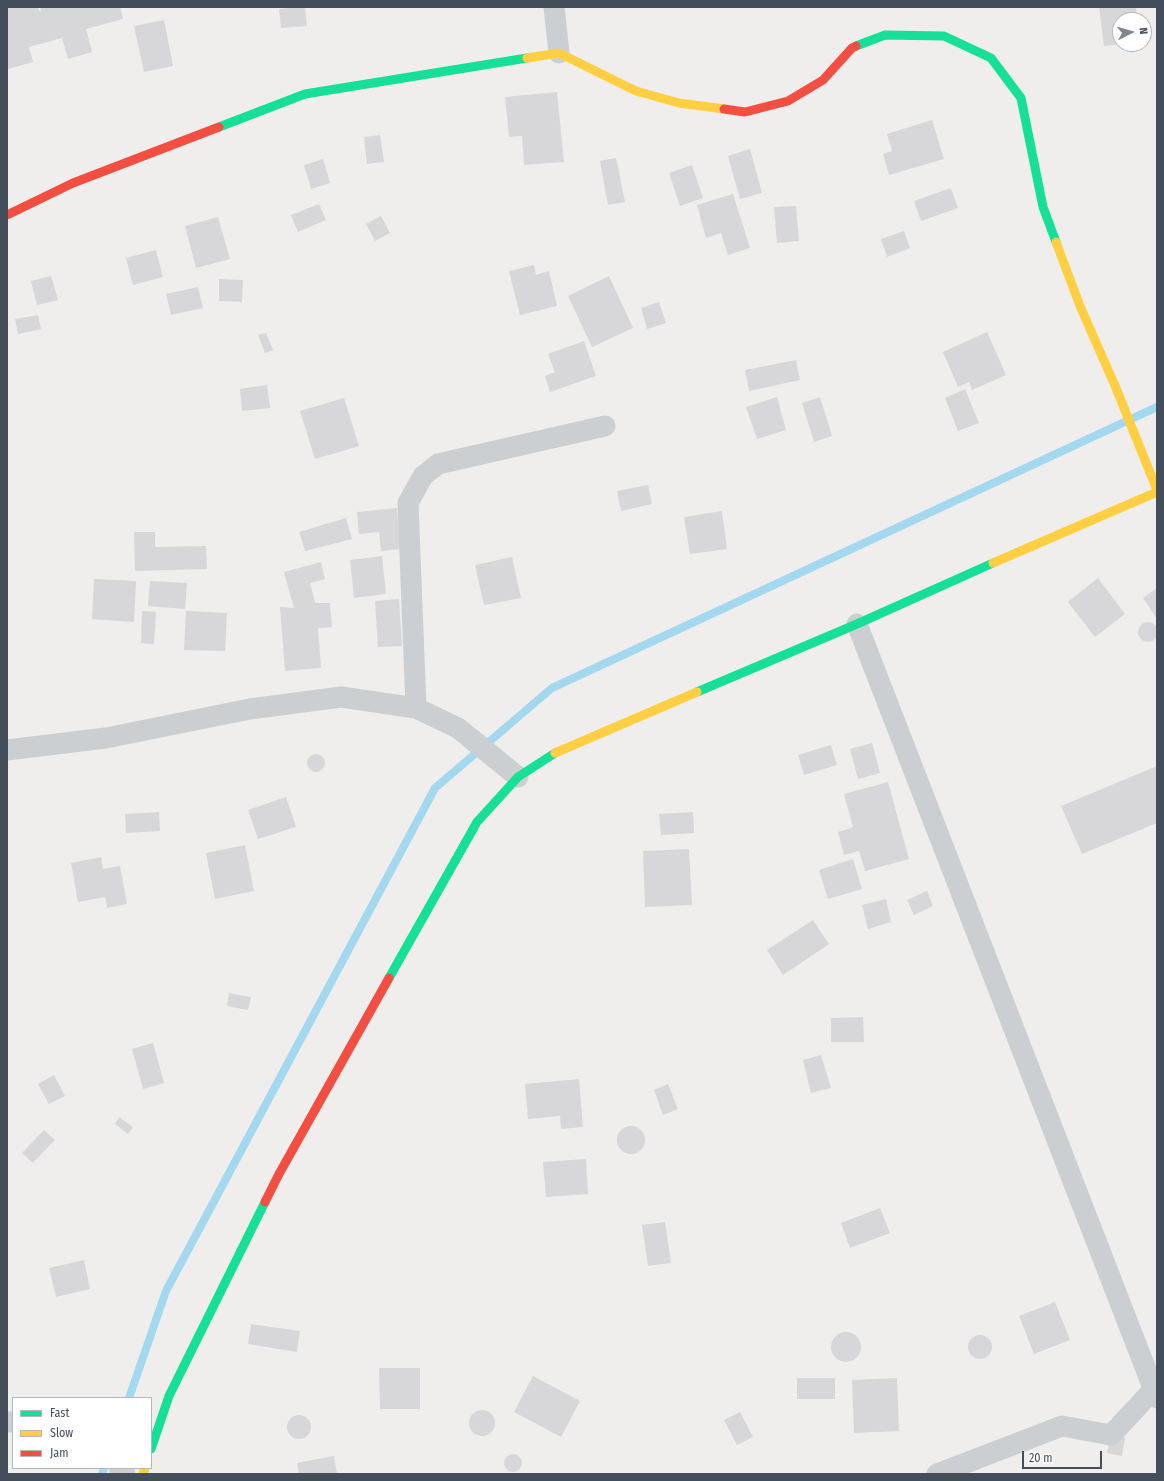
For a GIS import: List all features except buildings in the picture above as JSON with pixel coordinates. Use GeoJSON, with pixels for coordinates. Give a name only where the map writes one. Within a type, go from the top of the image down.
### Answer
{"type":"FeatureCollection","features":[{"type":"Feature","properties":{"kind":"street"},"geometry":{"type":"LineString","coordinates":[[554,7],[559,53]]}},
{"type":"Feature","properties":{"kind":"street"},"geometry":{"type":"LineString","coordinates":[[7,215],[73,183],[305,94],[559,53],[636,91],[679,103],[745,112],[788,101],[823,80],[852,48],[885,35],[944,36],[991,58],[1021,98],[1043,207],[1080,306],[1116,388],[1157,491],[971,572],[857,624],[558,751],[518,778],[477,822],[279,1174],[169,1396],[152,1446]]}},
{"type":"Feature","properties":{"kind":"street"},"geometry":{"type":"LineString","coordinates":[[416,708],[408,503],[422,476],[438,464],[605,426]]}},
{"type":"Feature","properties":{"kind":"street"},"geometry":{"type":"LineString","coordinates":[[857,624],[1156,1392],[1110,1435],[1062,1426],[937,1474]]}},
{"type":"Feature","properties":{"kind":"street"},"geometry":{"type":"LineString","coordinates":[[7,750],[106,738],[250,708],[341,697],[416,708],[458,728],[518,778]]}},
{"type":"Feature","properties":{"kind":"waterway"},"geometry":{"type":"LineString","coordinates":[[129,1397],[166,1291],[435,788],[552,688],[1157,407]]}},
{"type":"Feature","properties":{"kind":"waterway"},"geometry":{"type":"LineString","coordinates":[[102,1474],[104,1469]]}},
{"type":"Feature","properties":{"kind":"traffic: fast"},"geometry":{"type":"LineString","coordinates":[[856,46],[885,35],[944,36],[991,58],[1021,98],[1043,207],[1056,242]]}},
{"type":"Feature","properties":{"kind":"traffic: fast"},"geometry":{"type":"LineString","coordinates":[[219,127],[305,94],[527,58]]}},
{"type":"Feature","properties":{"kind":"traffic: fast"},"geometry":{"type":"LineString","coordinates":[[697,692],[857,624],[993,563]]}},
{"type":"Feature","properties":{"kind":"traffic: fast"},"geometry":{"type":"LineString","coordinates":[[389,978],[477,822],[518,777],[555,753]]}},
{"type":"Feature","properties":{"kind":"traffic: fast"},"geometry":{"type":"LineString","coordinates":[[152,1446],[169,1396],[265,1202]]}},
{"type":"Feature","properties":{"kind":"traffic: slow"},"geometry":{"type":"LineString","coordinates":[[527,58],[559,53],[636,91],[679,103],[724,109]]}},
{"type":"Feature","properties":{"kind":"traffic: slow"},"geometry":{"type":"LineString","coordinates":[[1056,242],[1080,306],[1116,388],[1157,490]]}},
{"type":"Feature","properties":{"kind":"traffic: slow"},"geometry":{"type":"LineString","coordinates":[[993,563],[1157,492]]}},
{"type":"Feature","properties":{"kind":"traffic: slow"},"geometry":{"type":"LineString","coordinates":[[555,753],[697,692]]}},
{"type":"Feature","properties":{"kind":"traffic: slow"},"geometry":{"type":"LineString","coordinates":[[143,1474],[145,1469]]}},
{"type":"Feature","properties":{"kind":"traffic: jam"},"geometry":{"type":"LineString","coordinates":[[724,109],[745,112],[788,101],[823,80],[852,48],[856,46]]}},
{"type":"Feature","properties":{"kind":"traffic: jam"},"geometry":{"type":"LineString","coordinates":[[7,215],[73,183],[219,127]]}},
{"type":"Feature","properties":{"kind":"traffic: jam"},"geometry":{"type":"LineString","coordinates":[[265,1202],[279,1174],[389,978]]}}]}
